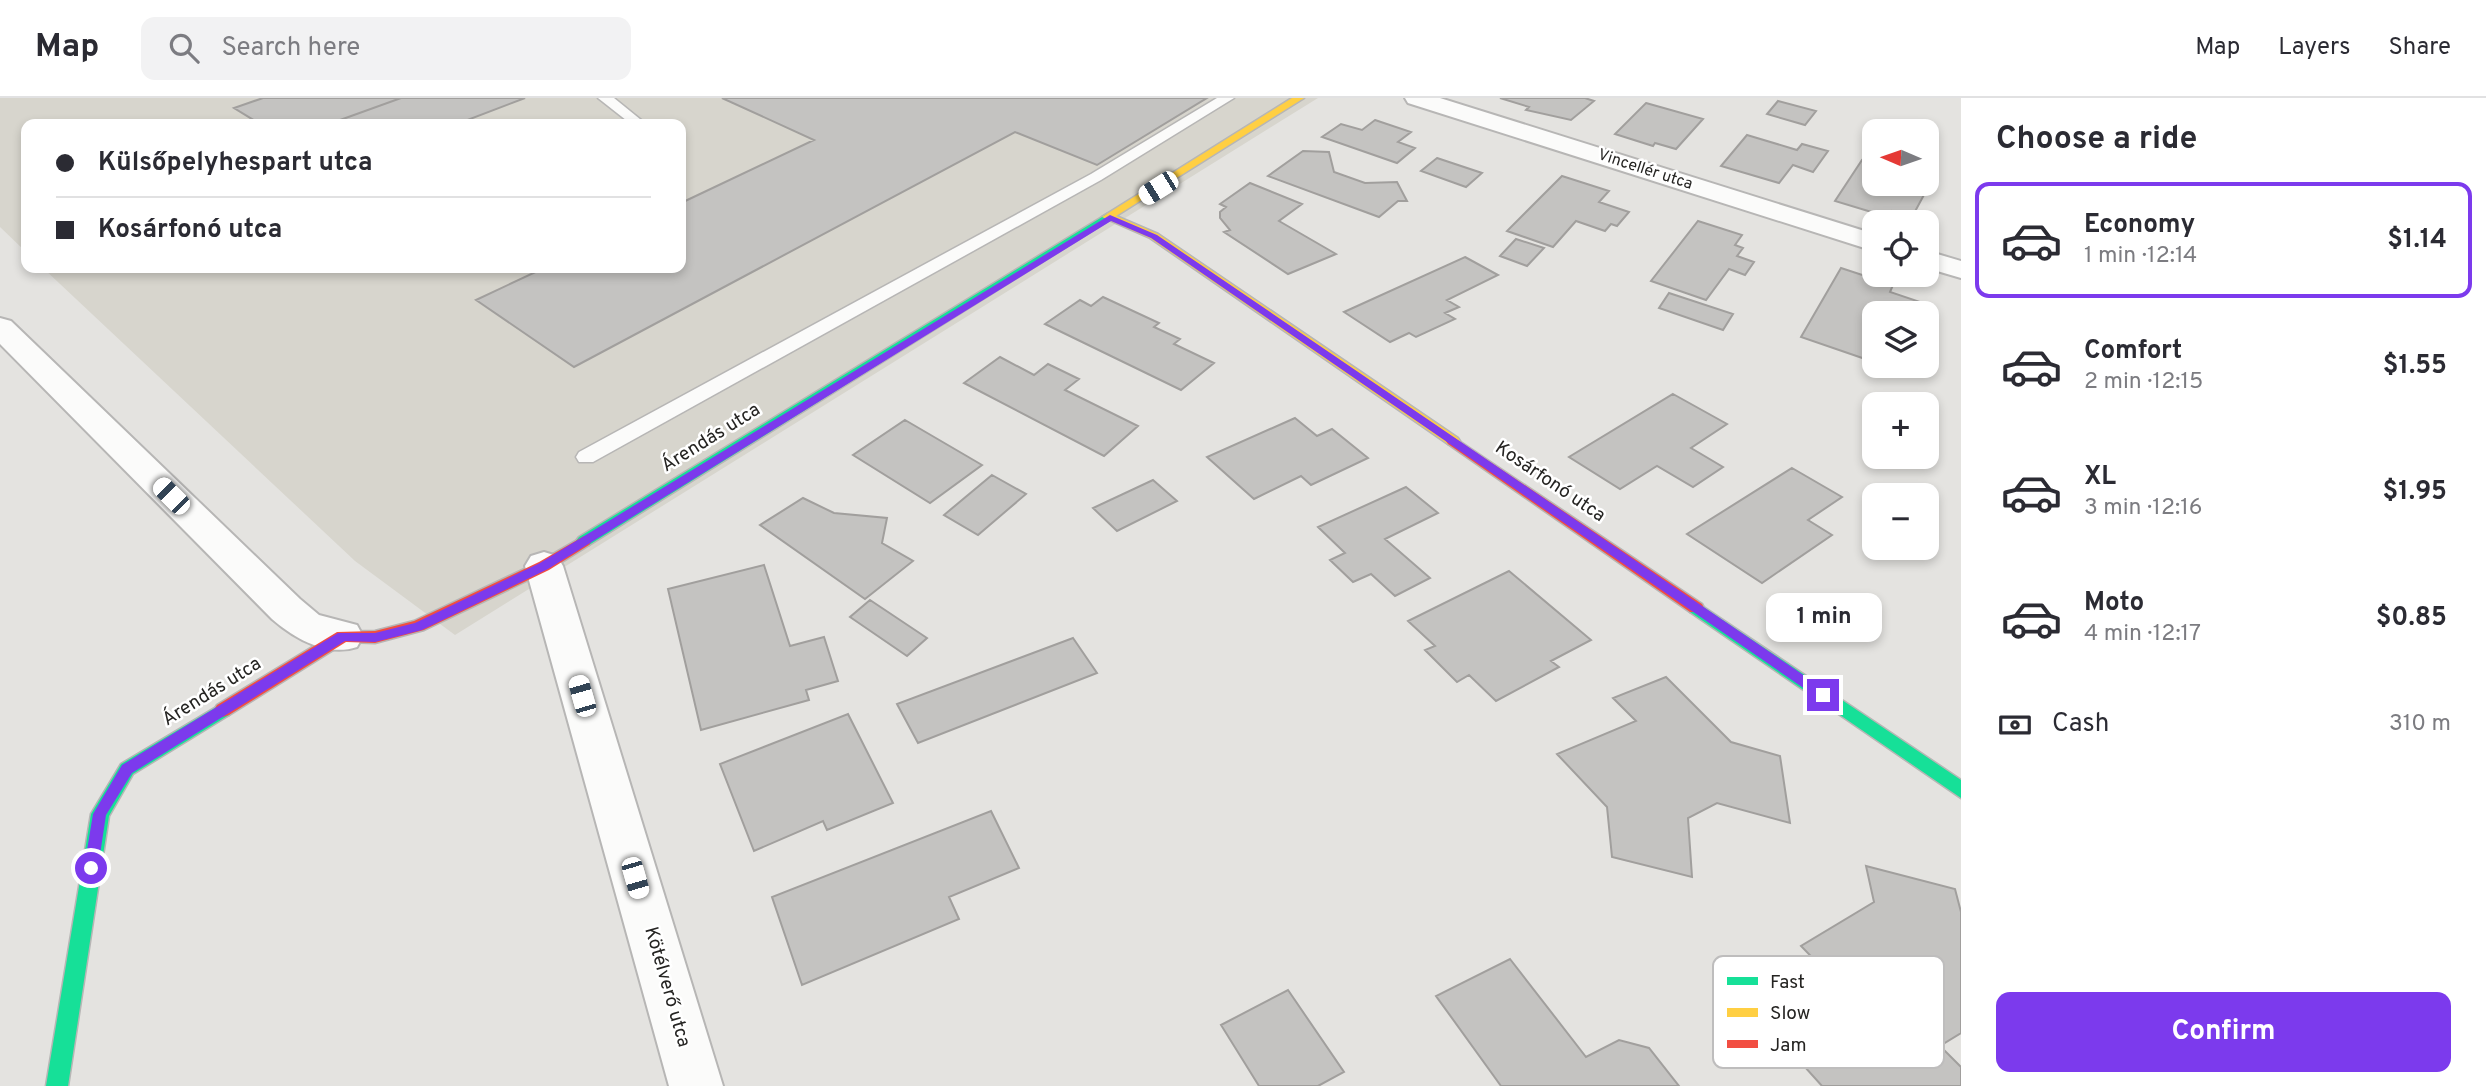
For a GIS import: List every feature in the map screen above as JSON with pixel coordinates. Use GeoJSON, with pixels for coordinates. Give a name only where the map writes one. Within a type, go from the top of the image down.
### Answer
{"type":"FeatureCollection","features":[{"type":"Feature","properties":{"kind":"street","name":"Árendás utca"},"geometry":{"type":"LineString","coordinates":[[57,1086],[100,814],[127,769],[343,636],[375,638],[418,626],[544,566],[1110,218],[1299,98]]}},
{"type":"Feature","properties":{"kind":"street","name":"Vincellér utca"},"geometry":{"type":"LineString","coordinates":[[1416,98],[1862,239]]}},
{"type":"Feature","properties":{"kind":"street","name":"Kosárfonó utca"},"geometry":{"type":"LineString","coordinates":[[1110,218],[1154,236],[1961,790]]}},
{"type":"Feature","properties":{"kind":"street"},"geometry":{"type":"LineString","coordinates":[[1939,263],[1961,270]]}},
{"type":"Feature","properties":{"kind":"street"},"geometry":{"type":"LineString","coordinates":[[0,327],[286,609],[307,627],[343,636]]}},
{"type":"Feature","properties":{"kind":"street","name":"Kötélverő utca"},"geometry":{"type":"LineString","coordinates":[[544,566],[696,1086]]}},
{"type":"Feature","properties":{"kind":"lane"},"geometry":{"type":"LineString","coordinates":[[605,98],[632,119]]}},
{"type":"Feature","properties":{"kind":"lane"},"geometry":{"type":"LineString","coordinates":[[586,457],[1096,177],[1227,98]]}},
{"type":"Feature","properties":{"kind":"shaded area"},"geometry":{"type":"Polygon","coordinates":[[[0,98],[1318,98],[455,635],[355,561],[48,273],[686,273],[686,119],[21,119],[21,247],[0,227],[0,98]]]}},
{"type":"Feature","properties":{"kind":"building"},"geometry":{"type":"Polygon","coordinates":[[[263,98],[401,98],[343,119],[252,119],[234,108],[263,98]]]}},
{"type":"Feature","properties":{"kind":"building"},"geometry":{"type":"Polygon","coordinates":[[[401,98],[525,98],[470,119],[343,119],[401,98]]]}},
{"type":"Feature","properties":{"kind":"building"},"geometry":{"type":"Polygon","coordinates":[[[722,98],[1207,98],[1097,165],[1015,132],[574,367],[476,300],[533,273],[686,273],[686,201],[814,140],[722,98]]]}},
{"type":"Feature","properties":{"kind":"building"},"geometry":{"type":"Polygon","coordinates":[[[1500,98],[1585,98],[1594,101],[1571,120],[1526,110],[1529,107],[1500,98]]]}},
{"type":"Feature","properties":{"kind":"building"},"geometry":{"type":"Polygon","coordinates":[[[1778,101],[1816,111],[1805,125],[1767,114],[1778,101]]]}},
{"type":"Feature","properties":{"kind":"building"},"geometry":{"type":"Polygon","coordinates":[[[1646,103],[1703,119],[1676,149],[1655,143],[1653,146],[1615,134],[1646,103]]]}},
{"type":"Feature","properties":{"kind":"building"},"geometry":{"type":"Polygon","coordinates":[[[1375,120],[1411,132],[1398,142],[1415,148],[1397,163],[1322,137],[1341,124],[1362,130],[1375,120]]]}},
{"type":"Feature","properties":{"kind":"building"},"geometry":{"type":"Polygon","coordinates":[[[1747,135],[1797,150],[1802,144],[1828,151],[1813,172],[1793,165],[1779,183],[1721,166],[1747,135]]]}},
{"type":"Feature","properties":{"kind":"building"},"geometry":{"type":"Polygon","coordinates":[[[1303,151],[1329,152],[1334,172],[1365,183],[1397,182],[1407,201],[1398,201],[1379,217],[1268,176],[1303,151]]]}},
{"type":"Feature","properties":{"kind":"building"},"geometry":{"type":"Polygon","coordinates":[[[1437,158],[1482,173],[1466,187],[1421,171],[1437,158]]]}},
{"type":"Feature","properties":{"kind":"building"},"geometry":{"type":"Polygon","coordinates":[[[1862,160],[1862,196],[1923,196],[1916,210],[1865,210],[1835,201],[1862,160]]]}},
{"type":"Feature","properties":{"kind":"building"},"geometry":{"type":"Polygon","coordinates":[[[1562,176],[1609,191],[1599,202],[1629,212],[1617,226],[1611,224],[1605,231],[1576,221],[1553,247],[1507,231],[1562,176]]]}},
{"type":"Feature","properties":{"kind":"building"},"geometry":{"type":"Polygon","coordinates":[[[1250,183],[1302,204],[1279,221],[1336,254],[1288,274],[1224,232],[1230,230],[1220,218],[1220,212],[1226,207],[1220,204],[1250,183]]]}},
{"type":"Feature","properties":{"kind":"building"},"geometry":{"type":"Polygon","coordinates":[[[1698,221],[1742,235],[1735,245],[1743,248],[1737,256],[1754,262],[1745,275],[1729,269],[1706,300],[1651,281],[1698,221]]]}},
{"type":"Feature","properties":{"kind":"building"},"geometry":{"type":"Polygon","coordinates":[[[1516,239],[1544,248],[1527,266],[1500,256],[1516,239]]]}},
{"type":"Feature","properties":{"kind":"building"},"geometry":{"type":"Polygon","coordinates":[[[1465,257],[1498,275],[1447,300],[1459,307],[1445,313],[1455,319],[1416,337],[1409,333],[1390,342],[1344,312],[1465,257]]]}},
{"type":"Feature","properties":{"kind":"building"},"geometry":{"type":"Polygon","coordinates":[[[1841,268],[1862,275],[1862,287],[1892,287],[1890,292],[1917,301],[1862,301],[1862,358],[1801,337],[1841,268]]]}},
{"type":"Feature","properties":{"kind":"building"},"geometry":{"type":"Polygon","coordinates":[[[1669,293],[1733,314],[1723,330],[1659,308],[1669,293]]]}},
{"type":"Feature","properties":{"kind":"building"},"geometry":{"type":"Polygon","coordinates":[[[1103,297],[1159,323],[1154,327],[1180,339],[1174,344],[1214,363],[1181,390],[1045,324],[1080,300],[1091,306],[1103,297]]]}},
{"type":"Feature","properties":{"kind":"building"},"geometry":{"type":"Polygon","coordinates":[[[1000,357],[1034,375],[1048,364],[1079,379],[1065,390],[1138,426],[1104,456],[964,383],[1000,357]]]}},
{"type":"Feature","properties":{"kind":"building"},"geometry":{"type":"Polygon","coordinates":[[[1673,394],[1727,424],[1691,448],[1723,467],[1693,487],[1657,466],[1620,489],[1569,457],[1673,394]]]}},
{"type":"Feature","properties":{"kind":"building"},"geometry":{"type":"Polygon","coordinates":[[[1295,418],[1317,436],[1332,429],[1368,458],[1311,485],[1301,476],[1254,499],[1207,457],[1295,418]]]}},
{"type":"Feature","properties":{"kind":"building"},"geometry":{"type":"Polygon","coordinates":[[[905,420],[982,465],[930,503],[853,455],[905,420]]]}},
{"type":"Feature","properties":{"kind":"building"},"geometry":{"type":"Polygon","coordinates":[[[1792,468],[1842,497],[1808,520],[1832,535],[1762,583],[1687,534],[1792,468]]]}},
{"type":"Feature","properties":{"kind":"building"},"geometry":{"type":"Polygon","coordinates":[[[992,475],[1026,494],[978,535],[944,515],[992,475]]]}},
{"type":"Feature","properties":{"kind":"building"},"geometry":{"type":"Polygon","coordinates":[[[1153,480],[1177,501],[1117,531],[1093,508],[1153,480]]]}},
{"type":"Feature","properties":{"kind":"building"},"geometry":{"type":"Polygon","coordinates":[[[1406,487],[1438,513],[1385,539],[1430,578],[1395,596],[1371,574],[1353,582],[1330,560],[1345,553],[1318,527],[1406,487]]]}},
{"type":"Feature","properties":{"kind":"building"},"geometry":{"type":"Polygon","coordinates":[[[803,498],[834,513],[887,518],[882,543],[913,561],[865,599],[760,525],[803,498]]]}},
{"type":"Feature","properties":{"kind":"building"},"geometry":{"type":"Polygon","coordinates":[[[764,565],[790,646],[824,637],[838,681],[806,690],[809,700],[701,730],[668,589],[764,565]]]}},
{"type":"Feature","properties":{"kind":"building"},"geometry":{"type":"Polygon","coordinates":[[[1509,571],[1591,640],[1551,661],[1559,667],[1496,701],[1469,675],[1457,682],[1425,650],[1435,646],[1408,621],[1509,571]]]}},
{"type":"Feature","properties":{"kind":"building"},"geometry":{"type":"Polygon","coordinates":[[[870,600],[927,638],[907,656],[850,617],[870,600]]]}},
{"type":"Feature","properties":{"kind":"building"},"geometry":{"type":"Polygon","coordinates":[[[1073,638],[1097,673],[918,743],[897,704],[1073,638]]]}},
{"type":"Feature","properties":{"kind":"building"},"geometry":{"type":"Polygon","coordinates":[[[1666,677],[1731,742],[1780,756],[1790,823],[1717,803],[1688,818],[1692,877],[1612,857],[1607,807],[1557,754],[1636,721],[1613,698],[1666,677]]]}},
{"type":"Feature","properties":{"kind":"building"},"geometry":{"type":"Polygon","coordinates":[[[848,714],[893,803],[827,830],[823,821],[754,851],[720,764],[848,714]]]}},
{"type":"Feature","properties":{"kind":"building"},"geometry":{"type":"Polygon","coordinates":[[[991,811],[1019,868],[949,897],[959,919],[802,985],[772,897],[991,811]]]}},
{"type":"Feature","properties":{"kind":"building"},"geometry":{"type":"Polygon","coordinates":[[[1866,866],[1955,889],[1961,912],[1961,1033],[1944,1044],[1944,956],[1811,956],[1801,946],[1874,902],[1866,866]]]}},
{"type":"Feature","properties":{"kind":"building"},"geometry":{"type":"Polygon","coordinates":[[[1510,959],[1586,1057],[1619,1040],[1649,1048],[1679,1086],[1501,1086],[1436,996],[1510,959]]]}},
{"type":"Feature","properties":{"kind":"building"},"geometry":{"type":"Polygon","coordinates":[[[1288,990],[1344,1072],[1318,1086],[1259,1086],[1221,1025],[1288,990]]]}},
{"type":"Feature","properties":{"kind":"building"},"geometry":{"type":"Polygon","coordinates":[[[1944,1050],[1961,1067],[1961,1086],[1822,1086],[1806,1068],[1944,1068],[1944,1050]]]}},
{"type":"Feature","properties":{"kind":"traffic: fast"},"geometry":{"type":"LineString","coordinates":[[584,541],[1107,217]]}},
{"type":"Feature","properties":{"kind":"traffic: fast"},"geometry":{"type":"LineString","coordinates":[[1696,608],[1961,790]]}},
{"type":"Feature","properties":{"kind":"traffic: fast"},"geometry":{"type":"LineString","coordinates":[[57,1086],[100,814],[127,769],[223,710]]}},
{"type":"Feature","properties":{"kind":"traffic: slow"},"geometry":{"type":"LineString","coordinates":[[1107,217],[1299,98]]}},
{"type":"Feature","properties":{"kind":"traffic: slow"},"geometry":{"type":"LineString","coordinates":[[1110,218],[1154,236],[1453,441]]}},
{"type":"Feature","properties":{"kind":"traffic: jam"},"geometry":{"type":"LineString","coordinates":[[1453,441],[1696,608]]}},
{"type":"Feature","properties":{"kind":"traffic: jam"},"geometry":{"type":"LineString","coordinates":[[223,710],[343,636],[375,637],[418,626],[544,566],[584,541]]}},
{"type":"Feature","properties":{"kind":"route"},"geometry":{"type":"LineString","coordinates":[[91,868],[100,814],[127,769],[343,636],[375,638],[418,626],[544,566],[1110,218],[1154,236],[1823,695]]}}]}
